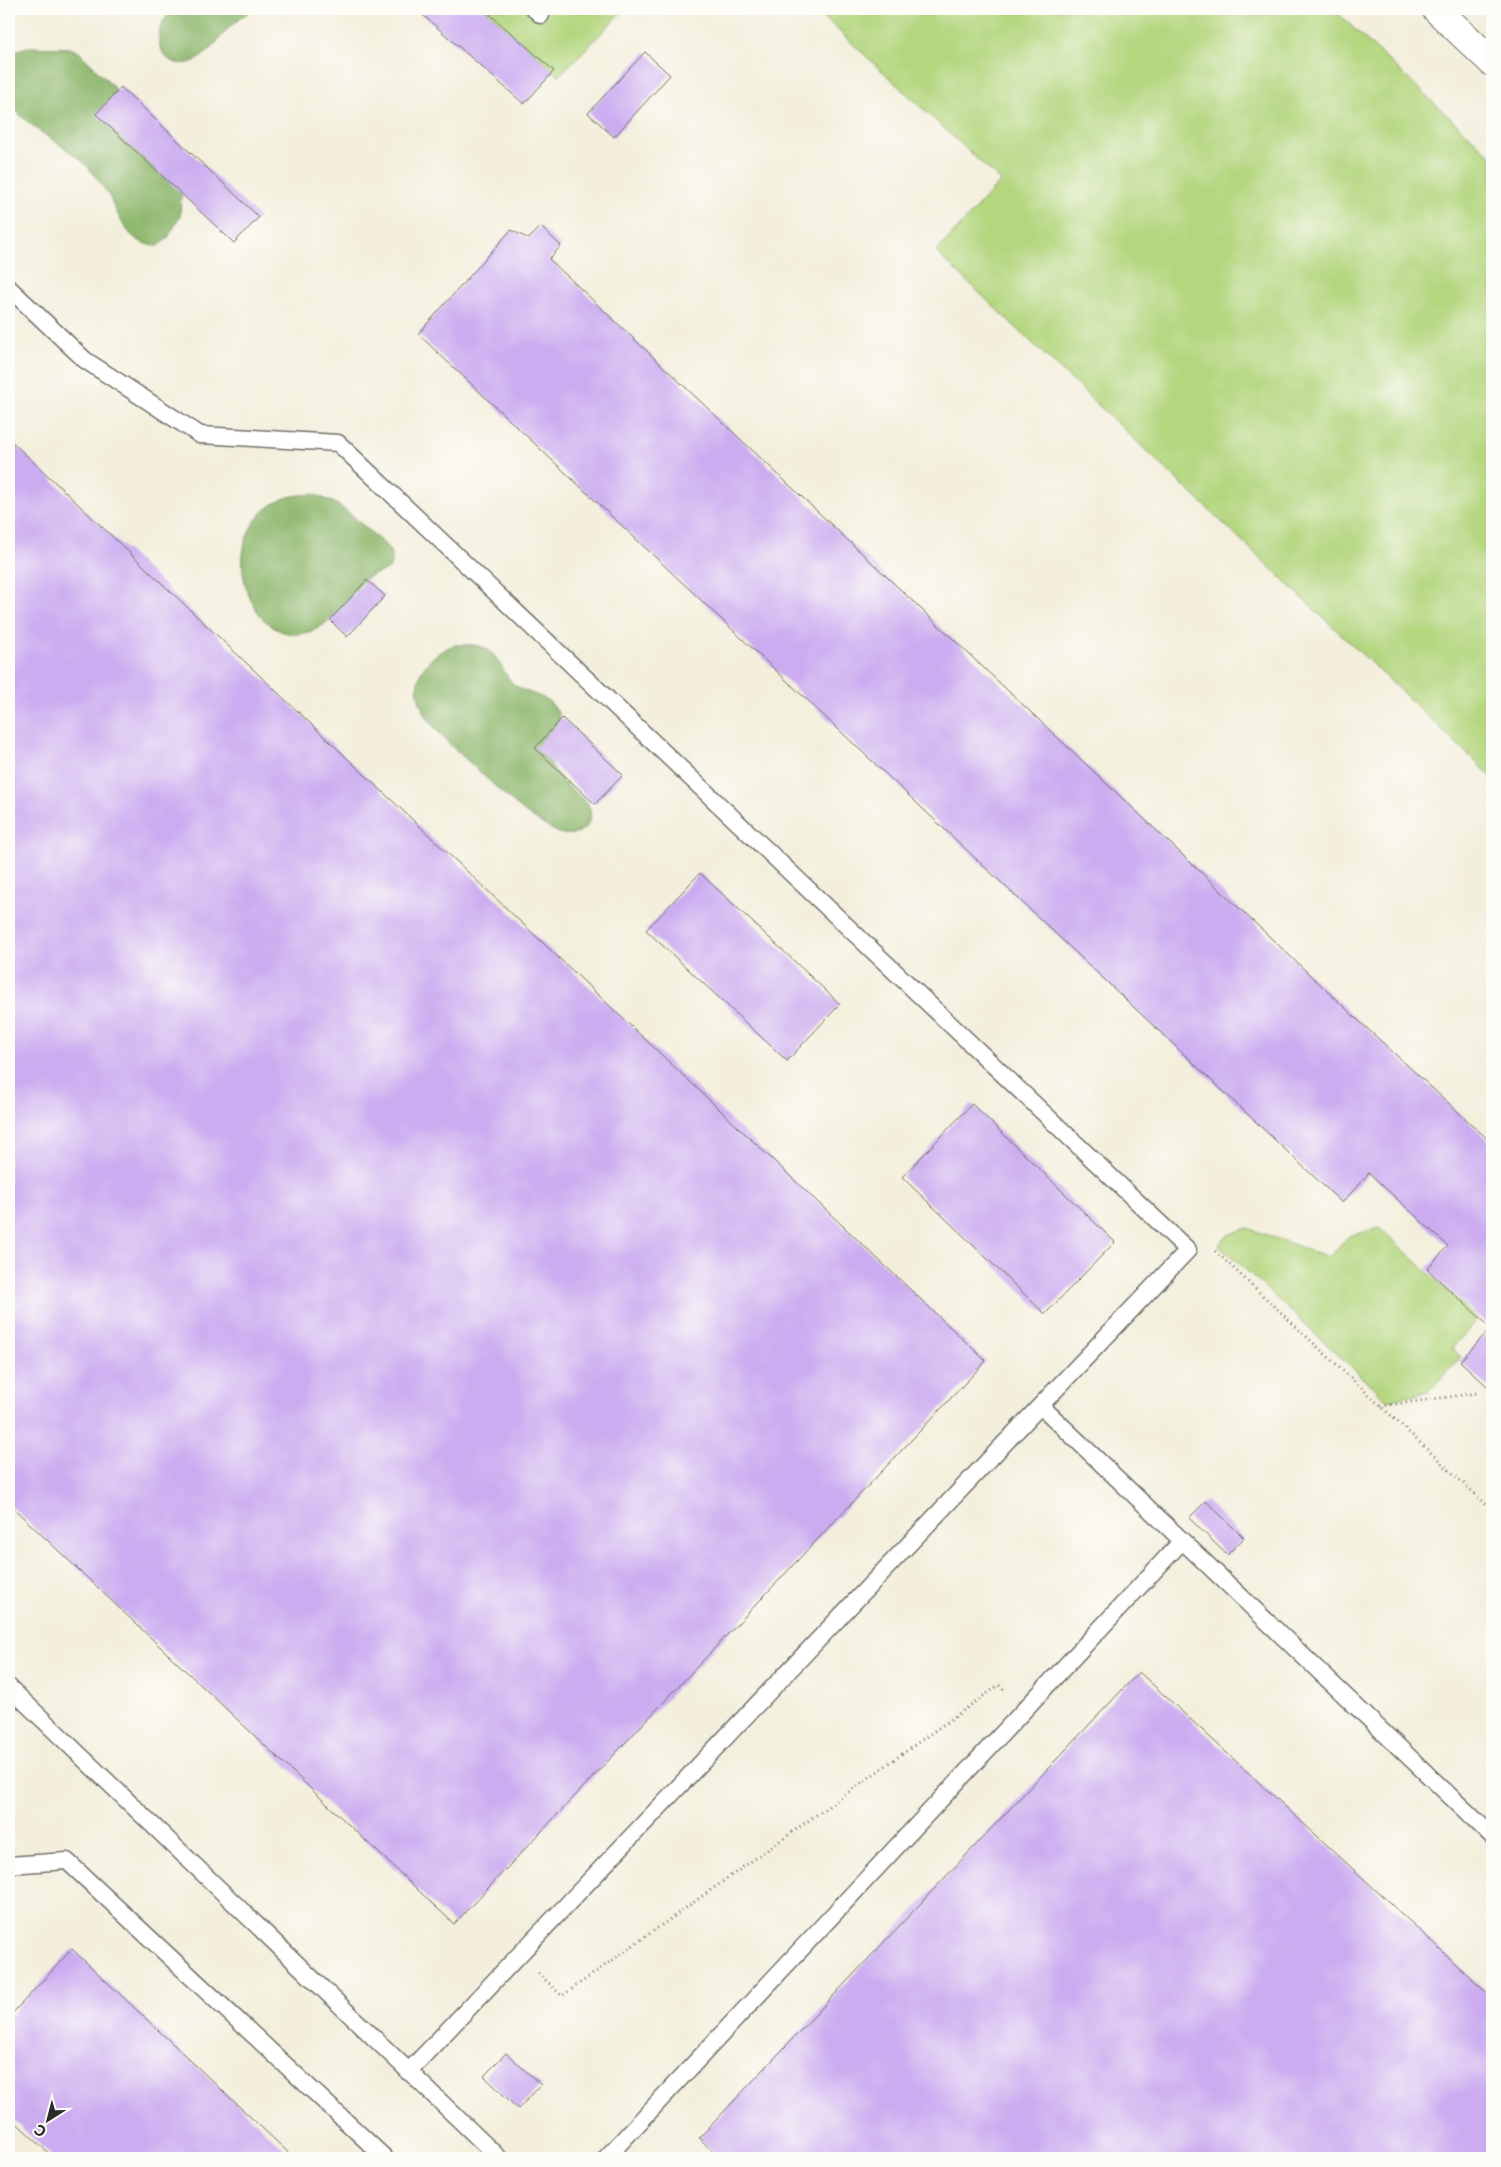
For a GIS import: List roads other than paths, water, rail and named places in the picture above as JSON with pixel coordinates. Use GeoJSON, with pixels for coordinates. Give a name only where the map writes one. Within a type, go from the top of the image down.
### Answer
{"type":"FeatureCollection","features":[{"type":"Feature","properties":{"kind":"main road"},"geometry":{"type":"LineString","coordinates":[[1436,9],[1492,62]]}},
{"type":"Feature","properties":{"kind":"lane"},"geometry":{"type":"LineString","coordinates":[[9,288],[85,360],[200,435],[338,443],[1188,1250],[408,2072]]}},
{"type":"Feature","properties":{"kind":"lane"},"geometry":{"type":"LineString","coordinates":[[1041,1406],[1492,1836]]}},
{"type":"Feature","properties":{"kind":"lane"},"geometry":{"type":"LineString","coordinates":[[606,2158],[1182,1541]]}},
{"type":"Feature","properties":{"kind":"lane"},"geometry":{"type":"LineString","coordinates":[[9,1687],[499,2158]]}},
{"type":"Feature","properties":{"kind":"lane"},"geometry":{"type":"LineString","coordinates":[[9,1865],[67,1862],[385,2158]]}}]}
